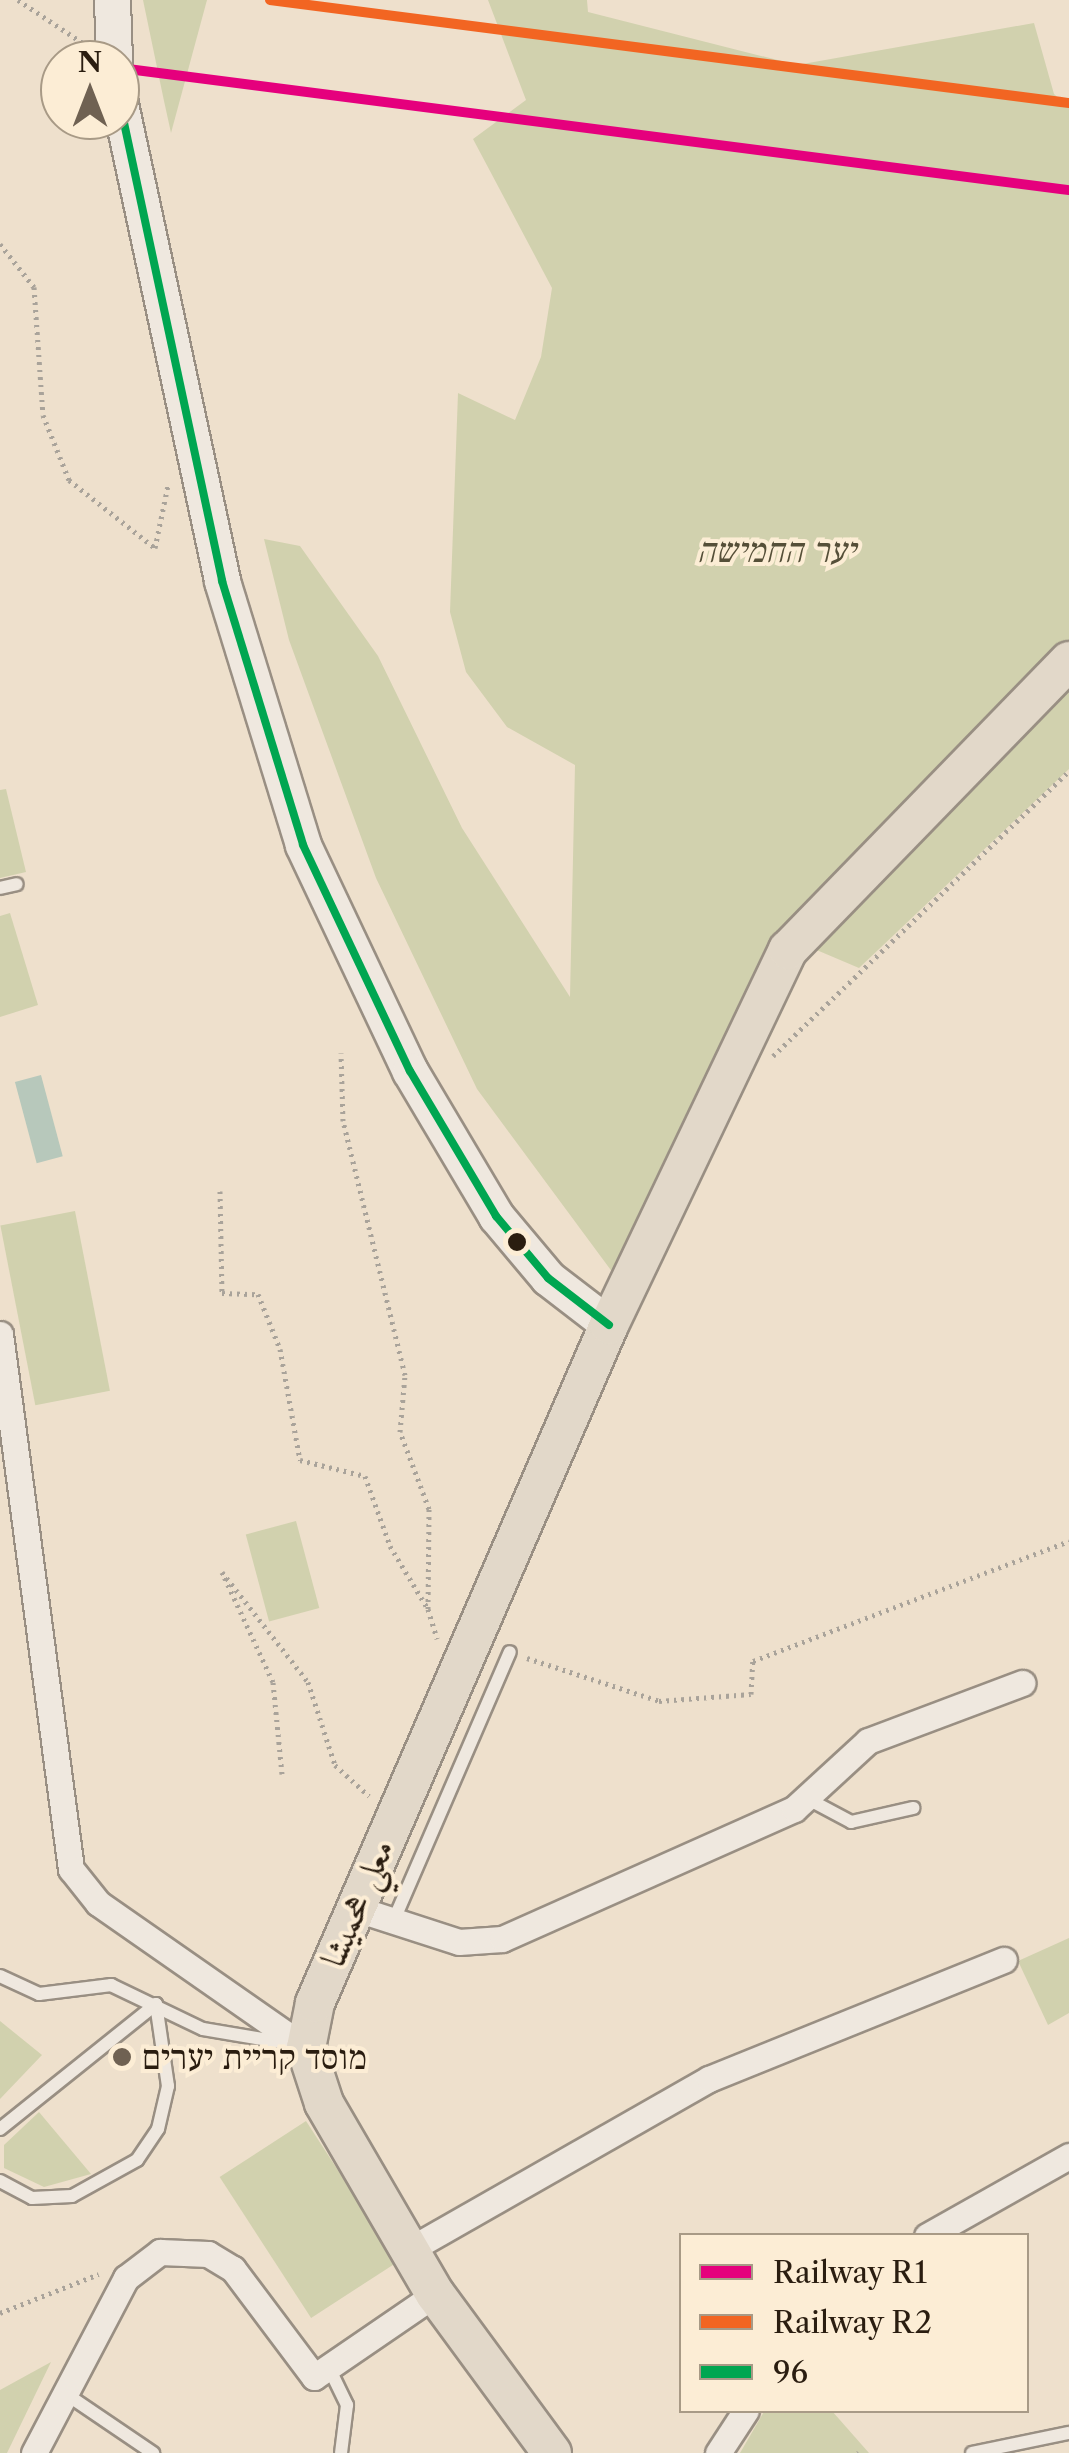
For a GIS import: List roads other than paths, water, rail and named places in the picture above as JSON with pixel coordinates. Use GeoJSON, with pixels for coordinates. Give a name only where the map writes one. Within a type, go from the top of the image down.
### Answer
{"type":"FeatureCollection","features":[{"type":"Feature","properties":{"kind":"main road"},"geometry":{"type":"LineString","coordinates":[[103,40],[112,0]]}},
{"type":"Feature","properties":{"kind":"main road"},"geometry":{"type":"LineString","coordinates":[[128,140],[222,581],[303,846],[410,1071],[496,1216],[548,1278],[609,1325]]}},
{"type":"Feature","properties":{"kind":"main road","name":"معلي هحميشا"},"geometry":{"type":"LineString","coordinates":[[306,2048],[354,1908],[609,1325],[735,1052],[788,950],[1069,661]]}},
{"type":"Feature","properties":{"kind":"main road"},"geometry":{"type":"LineString","coordinates":[[306,2048],[324,2102],[435,2294],[552,2453]]}},
{"type":"Feature","properties":{"kind":"street"},"geometry":{"type":"LineString","coordinates":[[0,1334],[70,1868],[98,1903],[306,2048]]}},
{"type":"Feature","properties":{"kind":"street"},"geometry":{"type":"LineString","coordinates":[[354,1908],[458,1942],[502,1939],[808,1800],[868,1741],[1022,1683]]}},
{"type":"Feature","properties":{"kind":"street"},"geometry":{"type":"LineString","coordinates":[[410,2250],[709,2080],[1004,1960]]}},
{"type":"Feature","properties":{"kind":"street"},"geometry":{"type":"LineString","coordinates":[[932,2233],[1069,2156]]}},
{"type":"Feature","properties":{"kind":"street"},"geometry":{"type":"LineString","coordinates":[[34,2453],[68,2396],[126,2278],[160,2252],[208,2254],[253,2292],[302,2368],[314,2377],[330,2370],[435,2294]]}},
{"type":"Feature","properties":{"kind":"street"},"geometry":{"type":"LineString","coordinates":[[718,2453],[744,2413]]}},
{"type":"Feature","properties":{"kind":"lane"},"geometry":{"type":"LineString","coordinates":[[0,888],[17,884]]}},
{"type":"Feature","properties":{"kind":"lane"},"geometry":{"type":"LineString","coordinates":[[394,1922],[510,1652]]}},
{"type":"Feature","properties":{"kind":"lane"},"geometry":{"type":"LineString","coordinates":[[808,1800],[851,1822],[914,1808]]}},
{"type":"Feature","properties":{"kind":"lane"},"geometry":{"type":"LineString","coordinates":[[0,1976],[39,1994],[111,1985],[203,2028],[306,2048]]}},
{"type":"Feature","properties":{"kind":"lane"},"geometry":{"type":"LineString","coordinates":[[0,2129],[156,2004]]}},
{"type":"Feature","properties":{"kind":"lane"},"geometry":{"type":"LineString","coordinates":[[0,2181],[32,2198],[72,2196],[138,2160],[158,2130],[168,2086],[156,2004]]}},
{"type":"Feature","properties":{"kind":"lane"},"geometry":{"type":"LineString","coordinates":[[330,2370],[347,2405],[342,2453]]}},
{"type":"Feature","properties":{"kind":"lane"},"geometry":{"type":"LineString","coordinates":[[68,2396],[152,2453]]}},
{"type":"Feature","properties":{"kind":"lane"},"geometry":{"type":"LineString","coordinates":[[972,2453],[1069,2433]]}},
{"type":"Feature","properties":{"kind":"rail line","name":"R2"},"geometry":{"type":"LineString","coordinates":[[270,0],[1069,103]]}},
{"type":"Feature","properties":{"kind":"rail line","name":"R1"},"geometry":{"type":"LineString","coordinates":[[140,71],[1069,190]]}},
{"type":"Feature","properties":{"kind":"place","name":"מוסד קריית יערים"},"geometry":{"type":"Point","coordinates":[122,2057]}},
{"type":"Feature","properties":{"kind":"park label","name":"יער החמישה"},"geometry":{"type":"Point","coordinates":[776,550]}}]}
